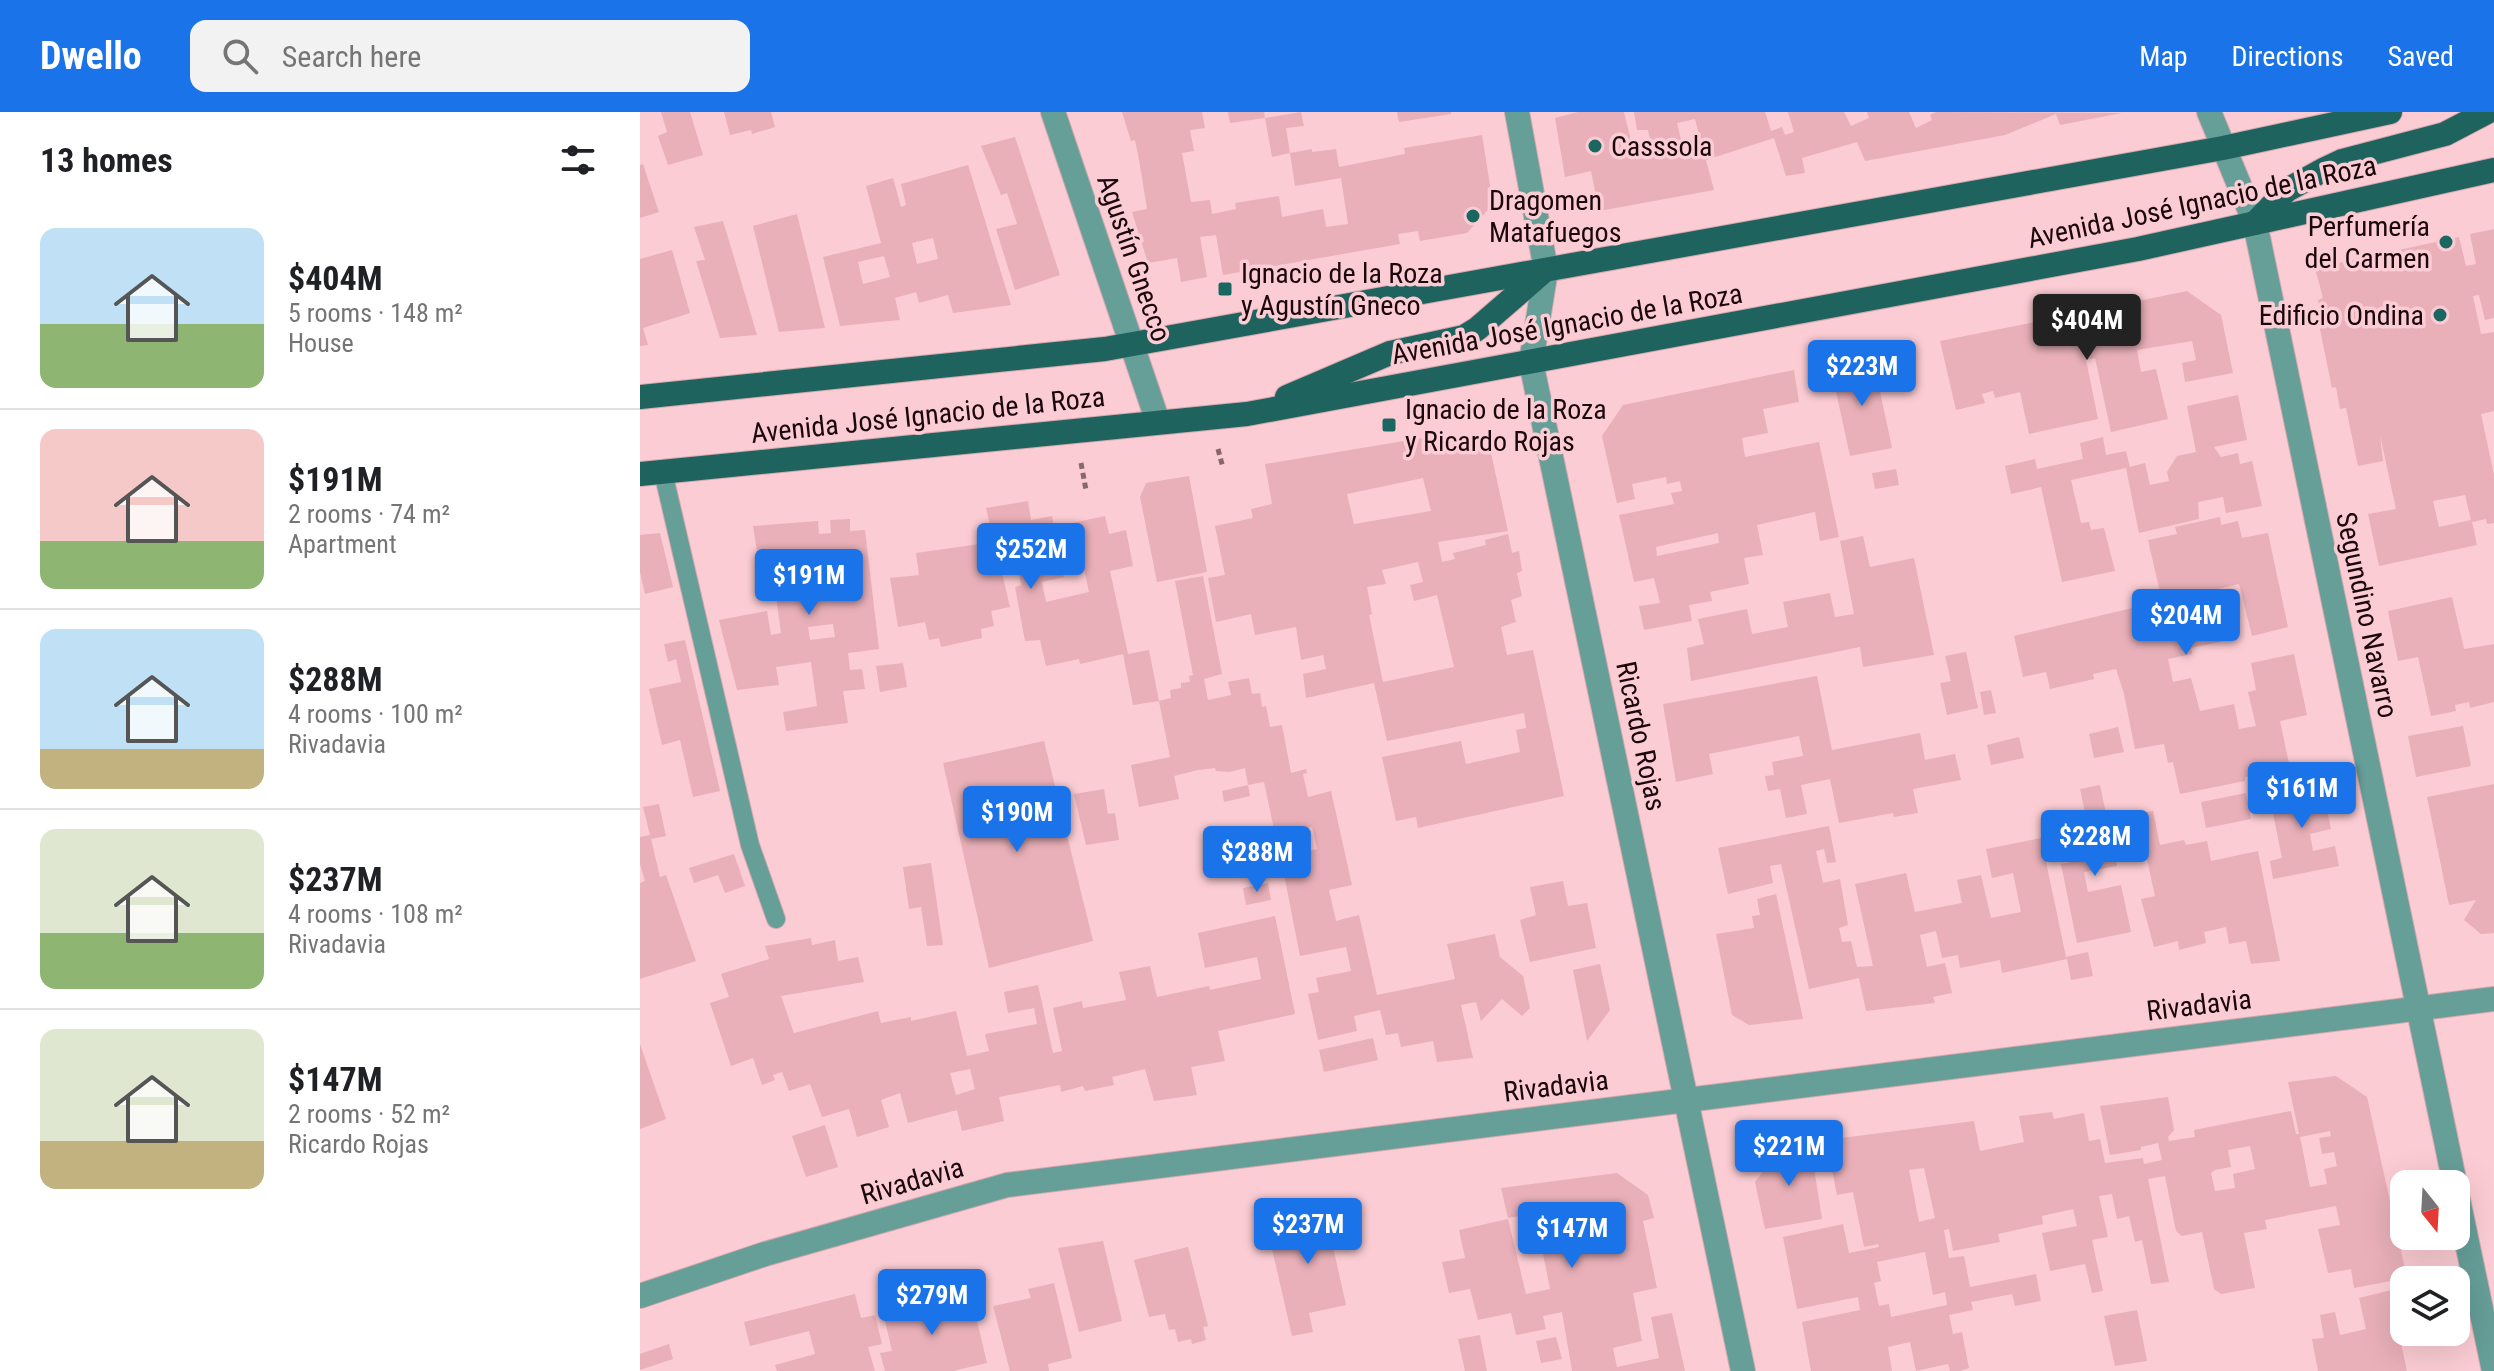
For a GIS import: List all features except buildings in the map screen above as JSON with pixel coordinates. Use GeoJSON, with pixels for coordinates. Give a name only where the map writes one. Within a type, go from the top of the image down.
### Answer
{"type":"FeatureCollection","features":[{"type":"Feature","properties":{"kind":"main road","name":"Avenida José Ignacio de la Roza"},"geometry":{"type":"LineString","coordinates":[[640,397],[1132,345],[2223,148],[2390,112]]}},
{"type":"Feature","properties":{"kind":"main road"},"geometry":{"type":"LineString","coordinates":[[2255,223],[2287,190],[2325,169],[2342,161],[2445,134],[2487,112]]}},
{"type":"Feature","properties":{"kind":"main road","name":"Avenida José Ignacio de la Roza"},"geometry":{"type":"LineString","coordinates":[[651,473],[1247,414],[2138,249],[2494,170]]}},
{"type":"Feature","properties":{"kind":"main road"},"geometry":{"type":"LineString","coordinates":[[1247,414],[1390,353],[1464,337],[1546,270]]}},
{"type":"Feature","properties":{"kind":"street","name":"Agustín Gnecco"},"geometry":{"type":"LineString","coordinates":[[1053,112],[1158,422]]}},
{"type":"Feature","properties":{"kind":"street","name":"Ricardo Rojas"},"geometry":{"type":"LineString","coordinates":[[1517,112],[1546,270],[1531,362],[1743,1371]]}},
{"type":"Feature","properties":{"kind":"street","name":"Segundino Navarro"},"geometry":{"type":"LineString","coordinates":[[2209,112],[2255,223],[2451,1170]]}},
{"type":"Feature","properties":{"kind":"street","name":"Rivadavia"},"geometry":{"type":"LineString","coordinates":[[640,1296],[765,1254],[1007,1185],[2494,999]]}},
{"type":"Feature","properties":{"kind":"street","name":"Segundino Navarro"},"geometry":{"type":"LineString","coordinates":[[2468,1250],[2494,1371]]}},
{"type":"Feature","properties":{"kind":"lane"},"geometry":{"type":"LineString","coordinates":[[651,473],[750,845],[776,919]]}},
{"type":"Feature","properties":{"kind":"place","name":"Casssola"},"geometry":{"type":"Point","coordinates":[1595,146]}},
{"type":"Feature","properties":{"kind":"place","name":"Dragomen Matafuegos"},"geometry":{"type":"Point","coordinates":[1473,216]}},
{"type":"Feature","properties":{"kind":"place","name":"Perfumería del Carmen"},"geometry":{"type":"Point","coordinates":[2446,242]}},
{"type":"Feature","properties":{"kind":"place","name":"Ignacio de la Roza y Agustín Gneco"},"geometry":{"type":"Point","coordinates":[1225,289]}},
{"type":"Feature","properties":{"kind":"place","name":"Edificio Ondina"},"geometry":{"type":"Point","coordinates":[2440,315]}},
{"type":"Feature","properties":{"kind":"place","name":"Ignacio de la Roza y Ricardo Rojas"},"geometry":{"type":"Point","coordinates":[1389,425]}}]}
